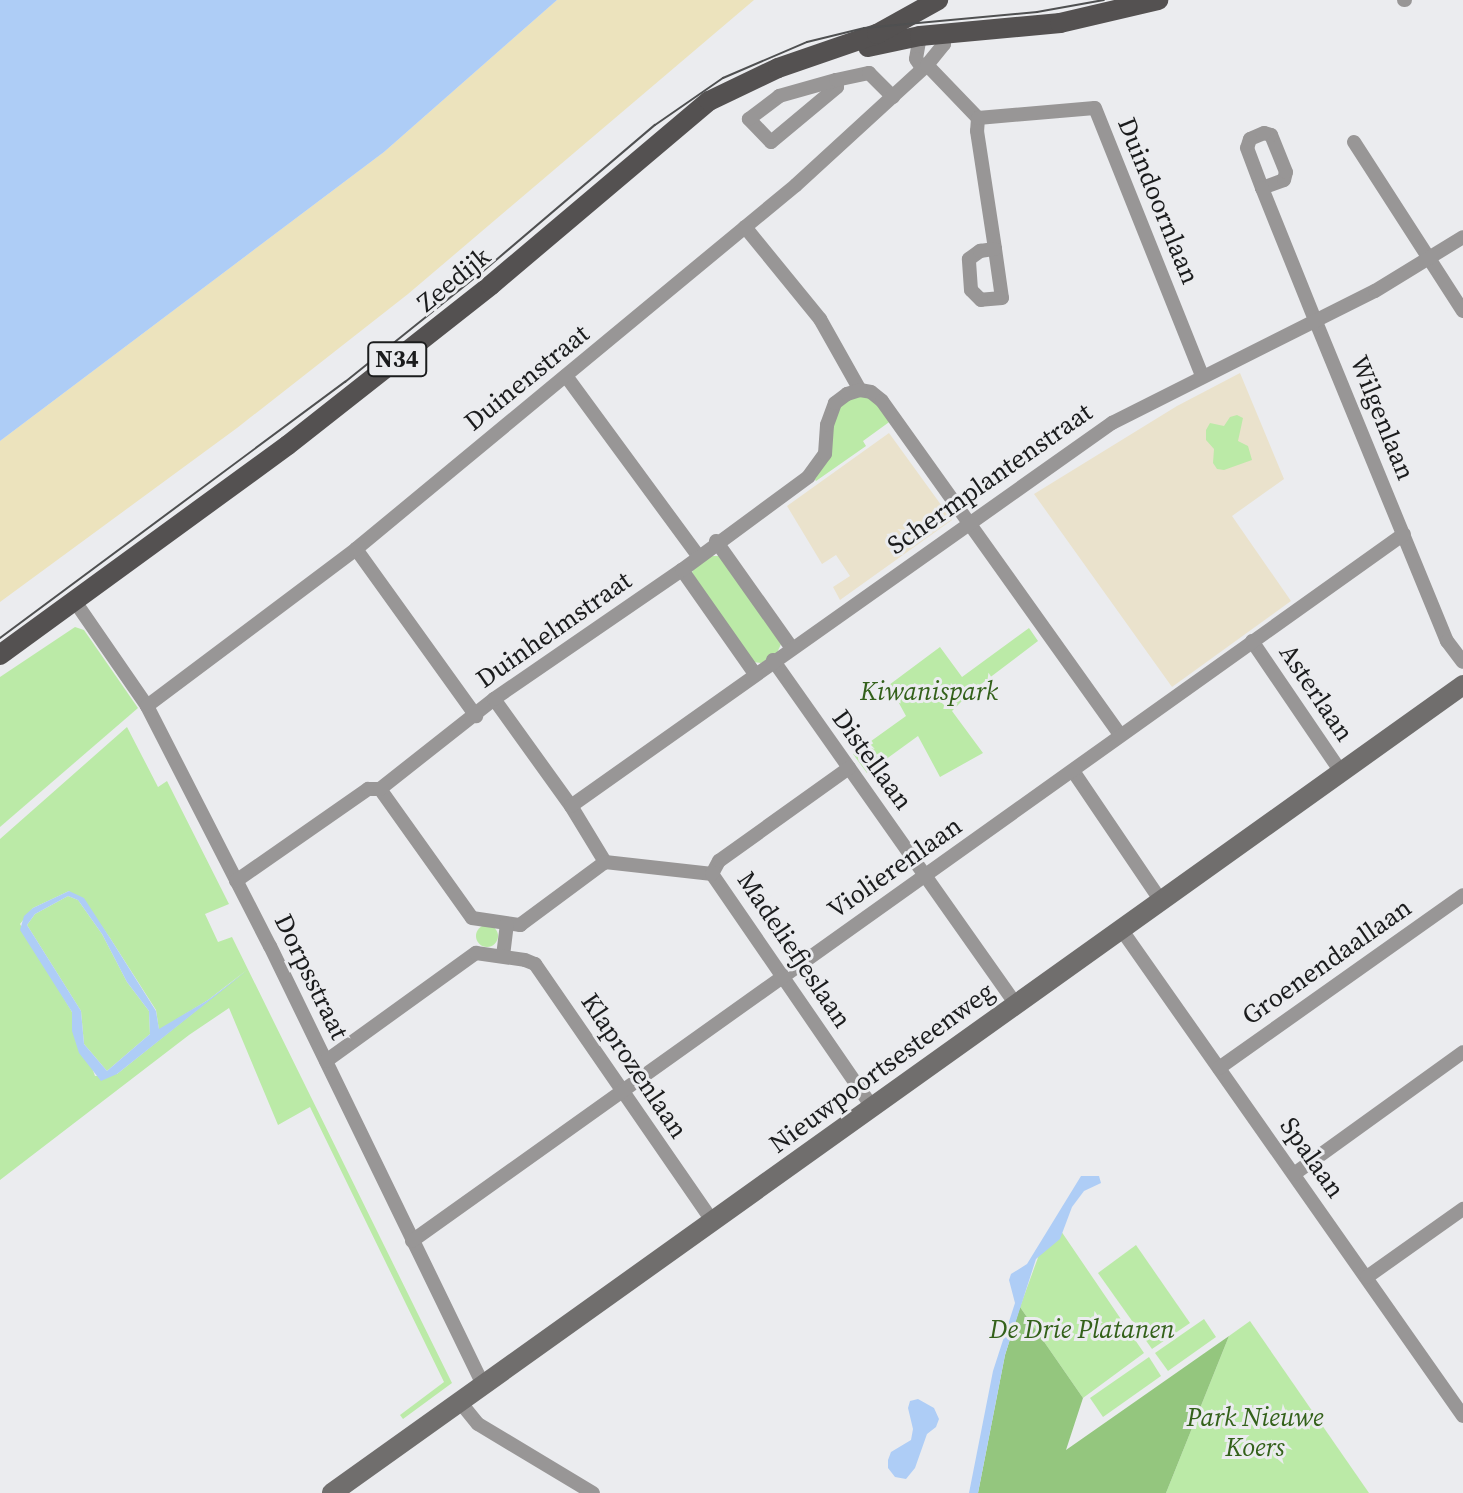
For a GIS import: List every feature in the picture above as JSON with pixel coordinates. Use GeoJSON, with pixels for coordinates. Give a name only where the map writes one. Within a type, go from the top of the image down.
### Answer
{"type":"FeatureCollection","features":[{"type":"Feature","properties":{"kind":"main road","name":"N34"},"geometry":{"type":"LineString","coordinates":[[933,3],[920,20],[920,36],[1060,23],[1158,0]]}},
{"type":"Feature","properties":{"kind":"main road","name":"Zeedijk"},"geometry":{"type":"LineString","coordinates":[[0,655],[76,603],[346,400],[498,279],[709,101],[778,68],[877,34],[933,3]]}},
{"type":"Feature","properties":{"kind":"main road","name":"Zeedijk"},"geometry":{"type":"LineString","coordinates":[[833,51],[920,36]]}},
{"type":"Feature","properties":{"kind":"main road","name":"Nieuwpoortsesteenweg"},"geometry":{"type":"LineString","coordinates":[[332,1493],[1463,685]]}},
{"type":"Feature","properties":{"kind":"street","name":"Duinenstraat"},"geometry":{"type":"LineString","coordinates":[[147,706],[356,549],[745,227],[893,97],[944,44],[944,34]]}},
{"type":"Feature","properties":{"kind":"street"},"geometry":{"type":"LineString","coordinates":[[920,36],[916,59],[978,118],[977,131],[995,249]]}},
{"type":"Feature","properties":{"kind":"street"},"geometry":{"type":"LineString","coordinates":[[836,80],[837,87],[771,142],[749,119],[779,96],[836,80],[869,73],[893,97]]}},
{"type":"Feature","properties":{"kind":"street","name":"Duindoornlaan"},"geometry":{"type":"LineString","coordinates":[[978,118],[1095,108],[1202,376]]}},
{"type":"Feature","properties":{"kind":"street"},"geometry":{"type":"LineString","coordinates":[[1354,142],[1463,311]]}},
{"type":"Feature","properties":{"kind":"street","name":"Wilgenlaan"},"geometry":{"type":"LineString","coordinates":[[1262,188],[1447,641],[1463,662]]}},
{"type":"Feature","properties":{"kind":"street"},"geometry":{"type":"LineString","coordinates":[[745,227],[820,319],[860,390],[871,392],[882,401],[1120,735]]}},
{"type":"Feature","properties":{"kind":"street","name":"Schermplantenstraat"},"geometry":{"type":"LineString","coordinates":[[571,806],[791,647],[1112,423],[1316,322],[1463,237]]}},
{"type":"Feature","properties":{"kind":"street"},"geometry":{"type":"LineString","coordinates":[[566,376],[698,556]]}},
{"type":"Feature","properties":{"kind":"street","name":"Duinhelmstraat"},"geometry":{"type":"LineString","coordinates":[[236,881],[368,789],[380,789],[494,699],[682,570],[716,541],[808,477],[825,454],[827,425],[835,403],[847,394],[860,390]]}},
{"type":"Feature","properties":{"kind":"street","name":"Violierenlaan"},"geometry":{"type":"LineString","coordinates":[[412,1241],[1404,534]]}},
{"type":"Feature","properties":{"kind":"street"},"geometry":{"type":"LineString","coordinates":[[716,541],[791,647]]}},
{"type":"Feature","properties":{"kind":"street"},"geometry":{"type":"LineString","coordinates":[[356,549],[476,716]]}},
{"type":"Feature","properties":{"kind":"street"},"geometry":{"type":"LineString","coordinates":[[682,570],[755,674]]}},
{"type":"Feature","properties":{"kind":"street","name":"Dorpsstraat"},"geometry":{"type":"LineString","coordinates":[[76,603],[147,706],[326,1061],[483,1385]]}},
{"type":"Feature","properties":{"kind":"street","name":"Asterlaan"},"geometry":{"type":"LineString","coordinates":[[1252,641],[1341,772]]}},
{"type":"Feature","properties":{"kind":"street","name":"Distellaan"},"geometry":{"type":"LineString","coordinates":[[773,660],[1016,1004]]}},
{"type":"Feature","properties":{"kind":"street"},"geometry":{"type":"LineString","coordinates":[[380,789],[472,918],[520,925],[605,862],[571,806],[494,699]]}},
{"type":"Feature","properties":{"kind":"street"},"geometry":{"type":"LineString","coordinates":[[712,874],[719,861],[849,768]]}},
{"type":"Feature","properties":{"kind":"street"},"geometry":{"type":"LineString","coordinates":[[1073,771],[1161,901]]}},
{"type":"Feature","properties":{"kind":"street","name":"Madeliefjeslaan"},"geometry":{"type":"LineString","coordinates":[[605,862],[712,874],[774,960],[872,1107]]}},
{"type":"Feature","properties":{"kind":"street","name":"Groenendaallaan"},"geometry":{"type":"LineString","coordinates":[[1219,1068],[1463,895]]}},
{"type":"Feature","properties":{"kind":"street"},"geometry":{"type":"LineString","coordinates":[[326,1061],[476,953],[503,956],[507,924]]}},
{"type":"Feature","properties":{"kind":"street","name":"Spalaan"},"geometry":{"type":"LineString","coordinates":[[1121,929],[1463,1416]]}},
{"type":"Feature","properties":{"kind":"street","name":"Klaprozenlaan"},"geometry":{"type":"LineString","coordinates":[[503,956],[535,964],[712,1221]]}},
{"type":"Feature","properties":{"kind":"street"},"geometry":{"type":"LineString","coordinates":[[1294,1174],[1463,1052]]}},
{"type":"Feature","properties":{"kind":"street"},"geometry":{"type":"LineString","coordinates":[[1367,1277],[1463,1209]]}},
{"type":"Feature","properties":{"kind":"street"},"geometry":{"type":"LineString","coordinates":[[460,1402],[478,1424],[593,1493]]}},
{"type":"Feature","properties":{"kind":"shaded area"},"geometry":{"type":"Polygon","coordinates":[[[1240,373],[1284,479],[1232,516],[1291,601],[1172,687],[1034,494],[1177,406],[1240,373]]]}},
{"type":"Feature","properties":{"kind":"shaded area"},"geometry":{"type":"Polygon","coordinates":[[[889,433],[952,520],[840,600],[833,587],[850,576],[836,555],[822,564],[787,506],[889,433]]]}},
{"type":"Feature","properties":{"kind":"green space"},"geometry":{"type":"Polygon","coordinates":[[[849,397],[871,397],[892,420],[863,441],[866,446],[816,481],[812,476],[834,412],[849,397]]]}},
{"type":"Feature","properties":{"kind":"green space"},"geometry":{"type":"Polygon","coordinates":[[[1237,415],[1243,418],[1238,441],[1248,446],[1252,460],[1224,470],[1217,469],[1213,463],[1214,449],[1206,440],[1206,430],[1210,423],[1224,426],[1230,417],[1237,415]]]}},
{"type":"Feature","properties":{"kind":"green space"},"geometry":{"type":"Polygon","coordinates":[[[708,556],[719,556],[781,644],[777,653],[761,663],[753,662],[692,573],[694,566],[708,556]]]}},
{"type":"Feature","properties":{"kind":"green space"},"geometry":{"type":"Polygon","coordinates":[[[75,627],[84,630],[138,708],[0,827],[0,677],[75,627]]]}},
{"type":"Feature","properties":{"kind":"green space","name":"Kiwanispark"},"geometry":{"type":"Polygon","coordinates":[[[1029,628],[1038,641],[972,691],[952,711],[983,753],[940,777],[918,736],[867,773],[853,754],[906,716],[889,685],[940,647],[962,677],[1029,628]]]}},
{"type":"Feature","properties":{"kind":"green space"},"geometry":{"type":"Polygon","coordinates":[[[127,727],[158,787],[167,781],[229,904],[205,914],[218,942],[232,937],[248,969],[452,1383],[403,1419],[400,1415],[444,1382],[310,1107],[278,1125],[229,1008],[189,1035],[0,1180],[0,839],[127,727]],[[69,891],[33,908],[20,924],[72,1012],[95,1076],[117,1074],[248,969],[208,1000],[159,1030],[156,1010],[110,938],[96,918],[69,891]]]}},
{"type":"Feature","properties":{"kind":"green space"},"geometry":{"type":"Polygon","coordinates":[[[68,896],[78,900],[102,934],[127,982],[149,1011],[150,1034],[107,1071],[84,1044],[81,1011],[27,925],[35,914],[68,896]]]}},
{"type":"Feature","properties":{"kind":"green space"},"geometry":{"type":"Polygon","coordinates":[[[487,925],[498,936],[487,947],[476,936],[487,925]]]}},
{"type":"Feature","properties":{"kind":"green space","name":"De Drie Platanen"},"geometry":{"type":"Polygon","coordinates":[[[1061,1231],[1144,1353],[1083,1398],[1020,1307],[1040,1252],[1054,1243],[1061,1231]]]}},
{"type":"Feature","properties":{"kind":"green space","name":"De Drie Platanen"},"geometry":{"type":"Polygon","coordinates":[[[1136,1245],[1190,1323],[1152,1349],[1098,1273],[1136,1245]]]}},
{"type":"Feature","properties":{"kind":"green space"},"geometry":{"type":"Polygon","coordinates":[[[1020,1307],[1083,1398],[1066,1450],[1229,1336],[1166,1493],[978,1493],[1005,1355],[1020,1307]]]}},
{"type":"Feature","properties":{"kind":"green space"},"geometry":{"type":"Polygon","coordinates":[[[1204,1319],[1216,1337],[1168,1371],[1155,1353],[1204,1319]]]}},
{"type":"Feature","properties":{"kind":"green space","name":"Park Nieuwe Koers"},"geometry":{"type":"Polygon","coordinates":[[[1250,1321],[1369,1493],[1166,1493],[1229,1336],[1250,1321]]]}},
{"type":"Feature","properties":{"kind":"green space"},"geometry":{"type":"Polygon","coordinates":[[[1149,1357],[1161,1376],[1103,1417],[1090,1398],[1149,1357]]]}},
{"type":"Feature","properties":{"kind":"sand"},"geometry":{"type":"Polygon","coordinates":[[[557,0],[754,0],[408,294],[237,428],[0,602],[0,441],[384,152],[557,0]]]}},
{"type":"Feature","properties":{"kind":"water"},"geometry":{"type":"Polygon","coordinates":[[[0,0],[557,0],[384,152],[0,441],[0,0]]]}},
{"type":"Feature","properties":{"kind":"water"},"geometry":{"type":"Polygon","coordinates":[[[69,891],[84,898],[156,1011],[159,1029],[208,1000],[248,970],[117,1074],[101,1081],[79,1053],[72,1031],[72,1012],[20,930],[24,916],[33,908],[69,891]],[[68,896],[35,914],[27,925],[81,1011],[84,1044],[107,1071],[150,1034],[149,1011],[127,982],[102,934],[78,900],[68,896]]]}},
{"type":"Feature","properties":{"kind":"water"},"geometry":{"type":"Polygon","coordinates":[[[1081,1176],[1099,1176],[1101,1183],[1084,1191],[1072,1207],[1060,1239],[1036,1259],[1005,1355],[978,1493],[969,1493],[993,1371],[1015,1303],[1009,1280],[1011,1274],[1027,1264],[1081,1176]]]}},
{"type":"Feature","properties":{"kind":"water"},"geometry":{"type":"Polygon","coordinates":[[[918,1399],[934,1408],[939,1419],[936,1427],[927,1434],[915,1468],[906,1479],[895,1477],[888,1468],[888,1460],[891,1452],[911,1440],[913,1429],[908,1408],[910,1401],[918,1399]]]}},
{"type":"Feature","properties":{"kind":"tram line"},"geometry":{"type":"LineString","coordinates":[[0,638],[345,382],[482,272],[655,125],[723,78],[807,42],[864,28],[1037,12],[1104,0]]}}]}
